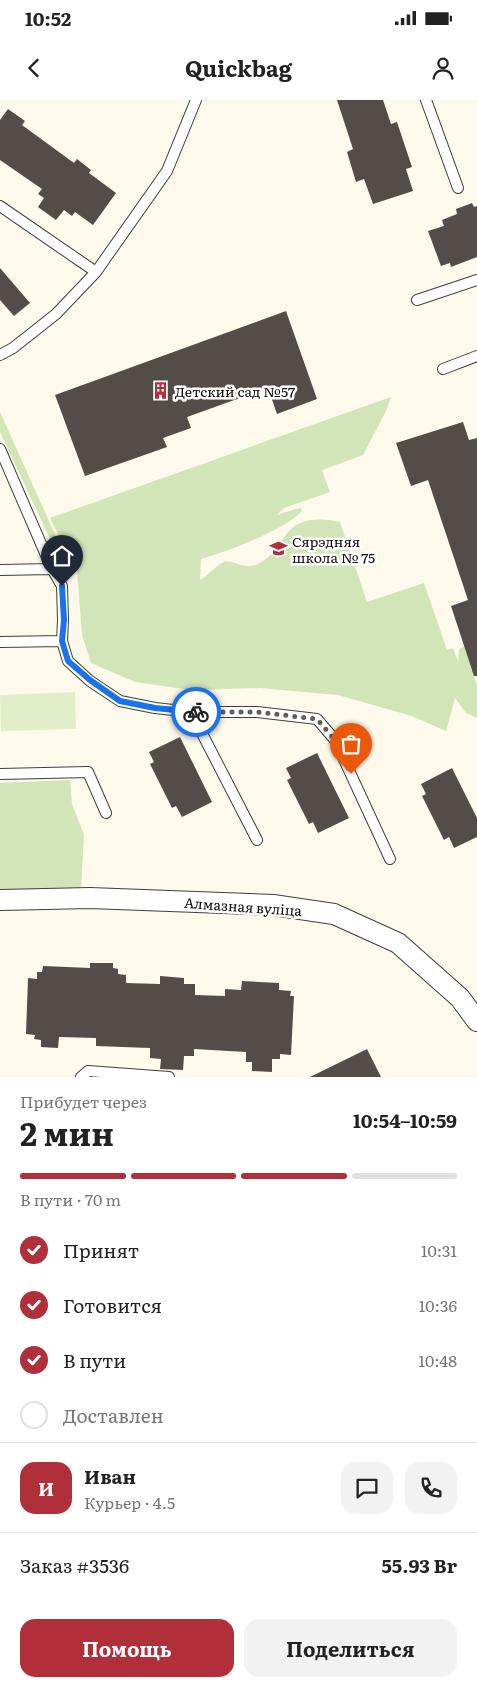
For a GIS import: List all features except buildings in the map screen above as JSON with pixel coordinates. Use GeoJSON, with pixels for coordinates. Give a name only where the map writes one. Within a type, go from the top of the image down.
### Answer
{"type":"FeatureCollection","features":[{"type":"Feature","properties":{"kind":"street","name":"Алмазная вуліца"},"geometry":{"type":"LineString","coordinates":[[0,900],[90,898],[254,904],[334,914],[398,943],[460,998],[477,1021]]}},
{"type":"Feature","properties":{"kind":"lane"},"geometry":{"type":"LineString","coordinates":[[0,355],[13,348],[56,314],[96,272],[167,171],[196,100]]}},
{"type":"Feature","properties":{"kind":"lane"},"geometry":{"type":"LineString","coordinates":[[426,100],[458,188]]}},
{"type":"Feature","properties":{"kind":"lane"},"geometry":{"type":"LineString","coordinates":[[0,206],[96,272]]}},
{"type":"Feature","properties":{"kind":"lane"},"geometry":{"type":"LineString","coordinates":[[417,300],[477,280]]}},
{"type":"Feature","properties":{"kind":"lane"},"geometry":{"type":"LineString","coordinates":[[442,369],[477,356]]}},
{"type":"Feature","properties":{"kind":"lane"},"geometry":{"type":"LineString","coordinates":[[0,448],[52,569],[62,586],[64,620],[62,641],[68,661],[90,680],[120,701],[155,708],[191,712],[257,712],[317,719],[335,740],[390,859]]}},
{"type":"Feature","properties":{"kind":"lane"},"geometry":{"type":"LineString","coordinates":[[0,570],[52,569]]}},
{"type":"Feature","properties":{"kind":"lane"},"geometry":{"type":"LineString","coordinates":[[0,642],[62,641]]}},
{"type":"Feature","properties":{"kind":"lane"},"geometry":{"type":"LineString","coordinates":[[191,712],[257,840]]}},
{"type":"Feature","properties":{"kind":"lane"},"geometry":{"type":"LineString","coordinates":[[0,774],[88,772],[106,813]]}},
{"type":"Feature","properties":{"kind":"lane"},"geometry":{"type":"LineString","coordinates":[[81,1077],[88,1071],[169,1077]]}},
{"type":"Feature","properties":{"kind":"green space","name":"Сярэдняя школа № 75"},"geometry":{"type":"Polygon","coordinates":[[[391,397],[386,411],[363,455],[322,470],[330,492],[284,508],[277,515],[301,508],[302,511],[283,526],[239,546],[201,559],[200,580],[224,562],[243,566],[258,564],[272,554],[289,531],[300,523],[320,519],[340,522],[367,602],[424,583],[447,650],[453,648],[458,662],[459,650],[464,645],[477,685],[477,718],[466,713],[455,698],[446,731],[412,716],[338,695],[260,688],[191,690],[135,682],[91,663],[82,635],[77,571],[50,518],[391,397]]]}},
{"type":"Feature","properties":{"kind":"green space"},"geometry":{"type":"Polygon","coordinates":[[[0,412],[71,570],[66,573],[0,432],[0,412]]]}},
{"type":"Feature","properties":{"kind":"green space"},"geometry":{"type":"Polygon","coordinates":[[[75,692],[76,729],[1,731],[0,695],[75,692]]]}},
{"type":"Feature","properties":{"kind":"green space"},"geometry":{"type":"Polygon","coordinates":[[[70,780],[72,804],[84,835],[81,889],[0,891],[0,783],[70,780]]]}},
{"type":"Feature","properties":{"kind":"way so far"},"geometry":{"type":"LineString","coordinates":[[196,712],[257,712],[317,719],[335,740],[351,774]]}},
{"type":"Feature","properties":{"kind":"place","name":"Детский сад №57"},"geometry":{"type":"Point","coordinates":[161,391]}},
{"type":"Feature","properties":{"kind":"place","name":"Сярэдняя школа № 75"},"geometry":{"type":"Point","coordinates":[278,549]}},
{"type":"Feature","properties":{"kind":"route"},"geometry":{"type":"LineString","coordinates":[[62,586],[64,620],[62,641],[68,661],[90,680],[120,701],[155,708],[196,712]]}}]}
